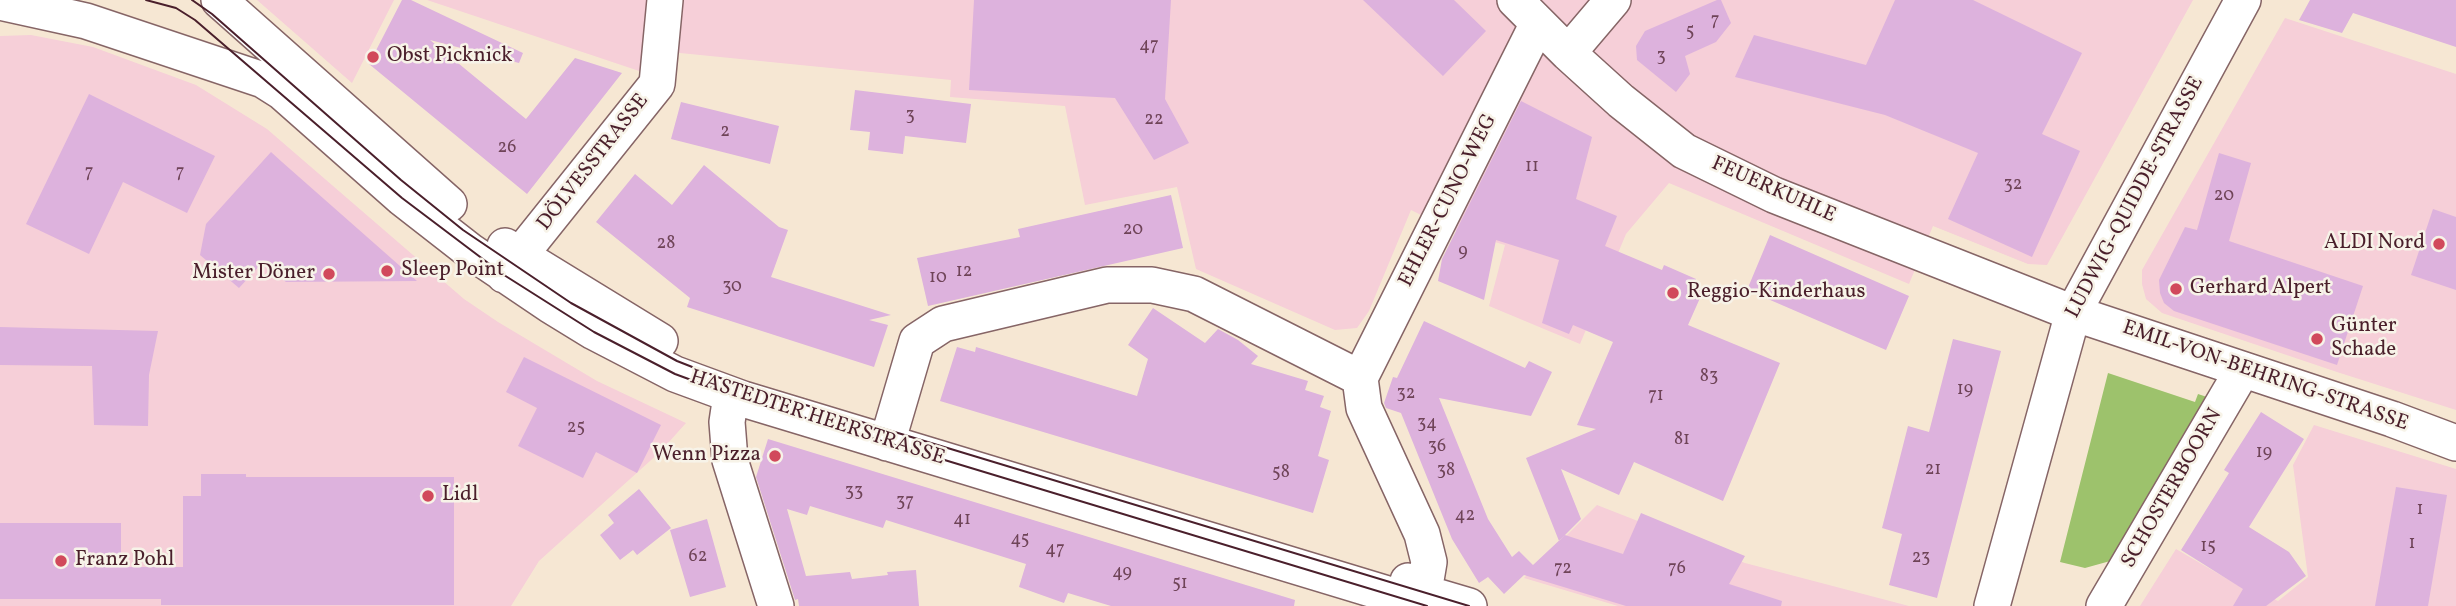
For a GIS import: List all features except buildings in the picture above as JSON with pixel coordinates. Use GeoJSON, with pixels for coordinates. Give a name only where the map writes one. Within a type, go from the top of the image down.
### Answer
{"type":"FeatureCollection","features":[{"type":"Feature","properties":{"kind":"street","name":"HASTEDTER HEERSTRASSE"},"geometry":{"type":"LineString","coordinates":[[219,0],[438,196],[550,305],[642,358],[731,396],[890,432]]}},
{"type":"Feature","properties":{"kind":"street","name":"DÖLVESSTRASSE"},"geometry":{"type":"LineString","coordinates":[[512,266],[657,84],[665,0]]}},
{"type":"Feature","properties":{"kind":"street"},"geometry":{"type":"LineString","coordinates":[[1568,53],[1613,0]]}},
{"type":"Feature","properties":{"kind":"street","name":"LUDWIG-QUIDDE-STRASSE"},"geometry":{"type":"LineString","coordinates":[[1992,606],[2073,313],[2243,0]]}},
{"type":"Feature","properties":{"kind":"street","name":"HASTEDTER HEERSTRASSE"},"geometry":{"type":"LineString","coordinates":[[0,2],[86,21],[263,80],[282,92],[437,226],[690,358],[890,432],[1425,601],[1469,606]]}},
{"type":"Feature","properties":{"kind":"street","name":"FEUERKUHLE"},"geometry":{"type":"LineString","coordinates":[[1527,11],[1621,101],[1684,151],[1774,195],[2073,313]]}},
{"type":"Feature","properties":{"kind":"street","name":"EHLER-CUNO-WEG"},"geometry":{"type":"LineString","coordinates":[[1360,378],[1527,11]]}},
{"type":"Feature","properties":{"kind":"street"},"geometry":{"type":"LineString","coordinates":[[890,432],[918,341],[943,324],[1107,285],[1152,285],[1194,294],[1360,378],[1364,408],[1422,534],[1429,562],[1425,601]]}},
{"type":"Feature","properties":{"kind":"street","name":"EMIL-VON-BEHRING-STRASSE"},"geometry":{"type":"LineString","coordinates":[[2073,313],[2392,419],[2456,443]]}},
{"type":"Feature","properties":{"kind":"street","name":"SCHOSTERBOORN"},"geometry":{"type":"LineString","coordinates":[[2104,606],[2242,371]]}},
{"type":"Feature","properties":{"kind":"street"},"geometry":{"type":"LineString","coordinates":[[731,396],[727,422],[730,460],[776,606]]}},
{"type":"Feature","properties":{"kind":"shaded area"},"geometry":{"type":"Polygon","coordinates":[[[257,0],[394,0],[352,83],[257,0]]]}},
{"type":"Feature","properties":{"kind":"shaded area"},"geometry":{"type":"Polygon","coordinates":[[[427,0],[2193,0],[2047,265],[2028,264],[1933,226],[1909,284],[1669,183],[1626,234],[1580,344],[1489,306],[1505,245],[1447,228],[1411,210],[1369,311],[1357,328],[1335,330],[1196,269],[1177,187],[1085,205],[1065,106],[950,97],[951,80],[670,52],[666,80],[427,0]]]}},
{"type":"Feature","properties":{"kind":"shaded area"},"geometry":{"type":"Polygon","coordinates":[[[2285,18],[2456,74],[2456,410],[2162,313],[2146,299],[2142,270],[2285,18]]]}},
{"type":"Feature","properties":{"kind":"shaded area"},"geometry":{"type":"Polygon","coordinates":[[[31,35],[93,47],[196,85],[267,129],[464,299],[597,381],[686,423],[660,452],[539,561],[511,606],[0,606],[0,36],[31,35]]]}},
{"type":"Feature","properties":{"kind":"shaded area"},"geometry":{"type":"Polygon","coordinates":[[[2314,425],[2456,469],[2456,606],[2140,606],[2176,549],[2241,587],[2244,584],[2278,601],[2308,577],[2293,465],[2314,425]]]}},
{"type":"Feature","properties":{"kind":"shaded area"},"geometry":{"type":"Polygon","coordinates":[[[1597,505],[1745,563],[1909,606],[1618,606],[1524,578],[1597,505]]]}},
{"type":"Feature","properties":{"kind":"green space"},"geometry":{"type":"Polygon","coordinates":[[[2108,373],[2195,402],[2198,394],[2219,401],[2121,558],[2085,568],[2060,562],[2108,373]]]}},
{"type":"Feature","properties":{"kind":"tram line"},"geometry":{"type":"LineString","coordinates":[[146,0],[176,8],[195,20],[402,198],[504,275],[594,332],[675,374],[743,399],[1427,606]]}},
{"type":"Feature","properties":{"kind":"tram line"},"geometry":{"type":"LineString","coordinates":[[192,0],[212,14],[401,180],[463,230],[571,303],[677,361],[733,383],[1469,606]]}},
{"type":"Feature","properties":{"kind":"place","name":"Obst Picknick"},"geometry":{"type":"Point","coordinates":[373,57]}},
{"type":"Feature","properties":{"kind":"place","name":"ALDI Nord"},"geometry":{"type":"Point","coordinates":[2439,244]}},
{"type":"Feature","properties":{"kind":"place","name":"Sleep Point"},"geometry":{"type":"Point","coordinates":[387,271]}},
{"type":"Feature","properties":{"kind":"place","name":"Mister Döner"},"geometry":{"type":"Point","coordinates":[329,274]}},
{"type":"Feature","properties":{"kind":"place","name":"Gerhard Alpert"},"geometry":{"type":"Point","coordinates":[2176,289]}},
{"type":"Feature","properties":{"kind":"place","name":"Reggio-Kinderhaus"},"geometry":{"type":"Point","coordinates":[1673,293]}},
{"type":"Feature","properties":{"kind":"place","name":"Günter Schade"},"geometry":{"type":"Point","coordinates":[2317,339]}},
{"type":"Feature","properties":{"kind":"place","name":"Wenn Pizza"},"geometry":{"type":"Point","coordinates":[775,456]}},
{"type":"Feature","properties":{"kind":"place","name":"Lidl"},"geometry":{"type":"Point","coordinates":[428,496]}},
{"type":"Feature","properties":{"kind":"place","name":"Franz Pohl"},"geometry":{"type":"Point","coordinates":[61,561]}}]}
